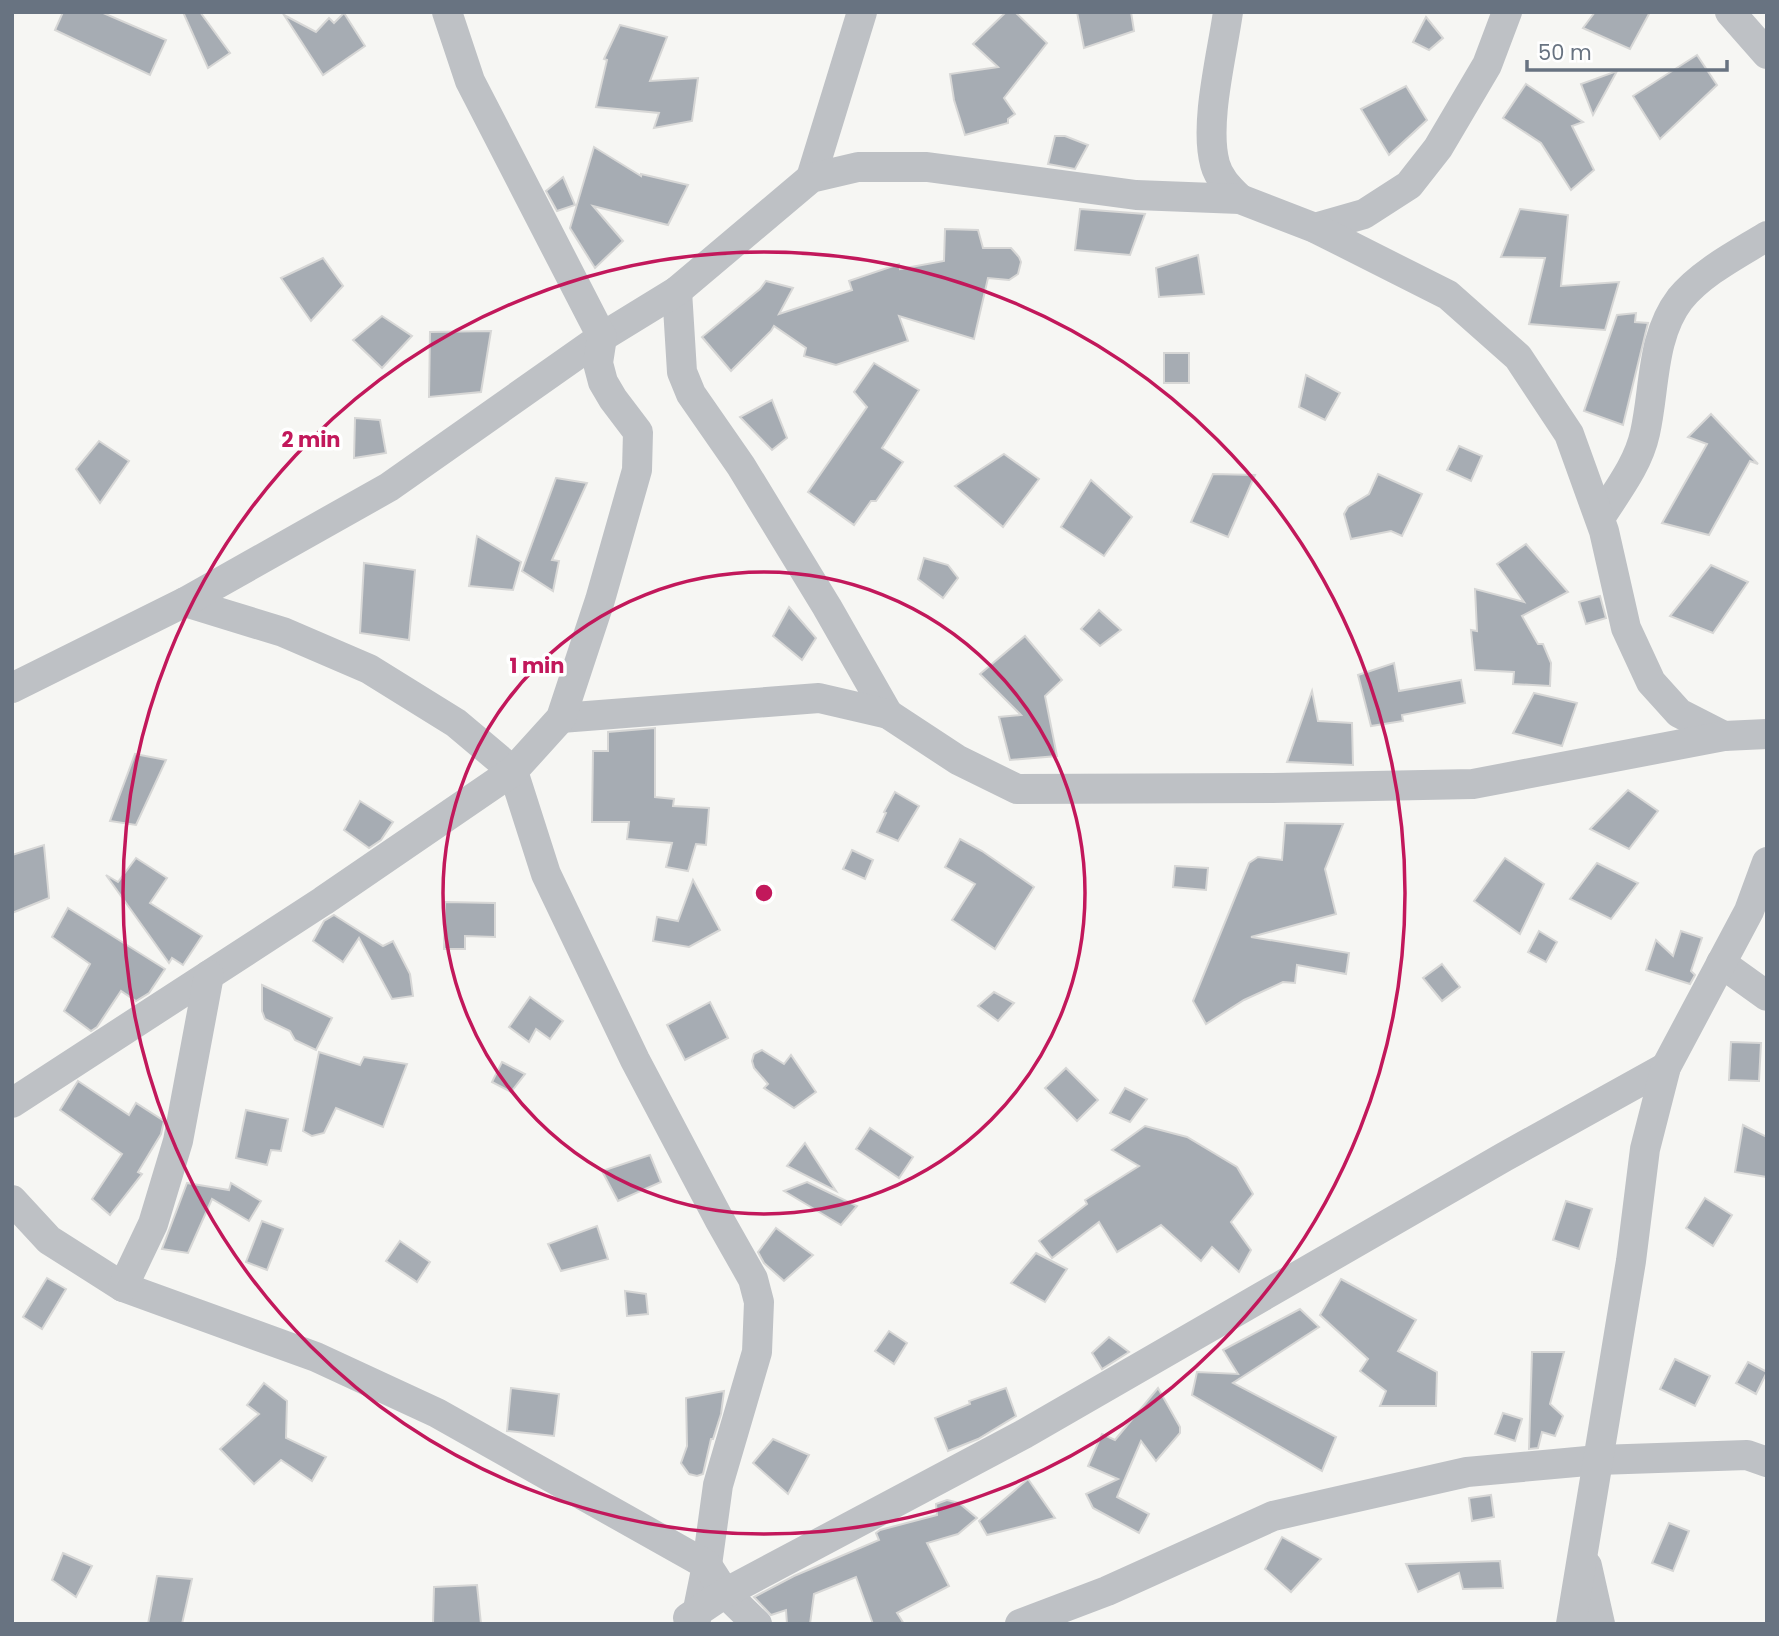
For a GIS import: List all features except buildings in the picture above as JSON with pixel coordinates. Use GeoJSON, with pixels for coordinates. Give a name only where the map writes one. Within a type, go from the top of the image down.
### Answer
{"type":"FeatureCollection","features":[{"type":"Feature","properties":{"kind":"street"},"geometry":{"type":"LineString","coordinates":[[12,1103],[209,975],[513,771],[561,718],[600,600],[637,470],[638,432],[612,399],[603,382],[598,363],[602,337],[470,81],[447,12]]}},
{"type":"Feature","properties":{"kind":"street"},"geometry":{"type":"LineString","coordinates":[[811,178],[862,12]]}},
{"type":"Feature","properties":{"kind":"street"},"geometry":{"type":"LineString","coordinates":[[1228,12],[1210,134],[1216,166],[1226,185],[1240,199]]}},
{"type":"Feature","properties":{"kind":"street"},"geometry":{"type":"LineString","coordinates":[[1315,228],[1364,214],[1409,185],[1438,148],[1487,65],[1507,12]]}},
{"type":"Feature","properties":{"kind":"street"},"geometry":{"type":"LineString","coordinates":[[1730,12],[1767,54]]}},
{"type":"Feature","properties":{"kind":"street"},"geometry":{"type":"LineString","coordinates":[[12,688],[185,602],[388,488],[602,337],[677,291],[811,178],[858,167],[897,165],[1136,195],[1240,199],[1315,228],[1448,295],[1518,357],[1569,434],[1600,518],[1626,628],[1651,681],[1679,713],[1724,736]]}},
{"type":"Feature","properties":{"kind":"street"},"geometry":{"type":"LineString","coordinates":[[1600,518],[1637,460],[1645,433],[1653,376],[1669,317],[1681,298],[1701,278],[1767,236]]}},
{"type":"Feature","properties":{"kind":"street"},"geometry":{"type":"LineString","coordinates":[[677,291],[682,372],[691,394],[741,466],[888,714]]}},
{"type":"Feature","properties":{"kind":"street"},"geometry":{"type":"LineString","coordinates":[[185,602],[283,632],[369,669],[456,723],[513,771],[546,874],[635,1060],[753,1279],[759,1302],[757,1352],[718,1485],[707,1564],[691,1620]]}},
{"type":"Feature","properties":{"kind":"street"},"geometry":{"type":"LineString","coordinates":[[561,718],[819,698],[888,714],[958,760],[1017,789],[1473,784],[1724,736],[1767,734]]}},
{"type":"Feature","properties":{"kind":"street"},"geometry":{"type":"LineString","coordinates":[[1571,1624],[1631,1261],[1645,1149],[1666,1067],[1721,962],[1758,901],[1767,863]]}},
{"type":"Feature","properties":{"kind":"street"},"geometry":{"type":"LineString","coordinates":[[1721,962],[1767,996]]}},
{"type":"Feature","properties":{"kind":"street"},"geometry":{"type":"LineString","coordinates":[[123,1287],[153,1224],[178,1141],[209,975]]}},
{"type":"Feature","properties":{"kind":"street"},"geometry":{"type":"LineString","coordinates":[[691,1620],[725,1593],[1024,1434],[1504,1157],[1666,1067]]}},
{"type":"Feature","properties":{"kind":"street"},"geometry":{"type":"LineString","coordinates":[[12,1200],[49,1240],[123,1287],[316,1357],[437,1413],[707,1564],[725,1593],[757,1624]]}},
{"type":"Feature","properties":{"kind":"street"},"geometry":{"type":"LineString","coordinates":[[1020,1624],[1107,1591],[1273,1516],[1467,1472],[1598,1460],[1747,1455],[1767,1462]]}},
{"type":"Feature","properties":{"kind":"street"},"geometry":{"type":"LineString","coordinates":[[1583,1550],[1600,1624]]}}]}
